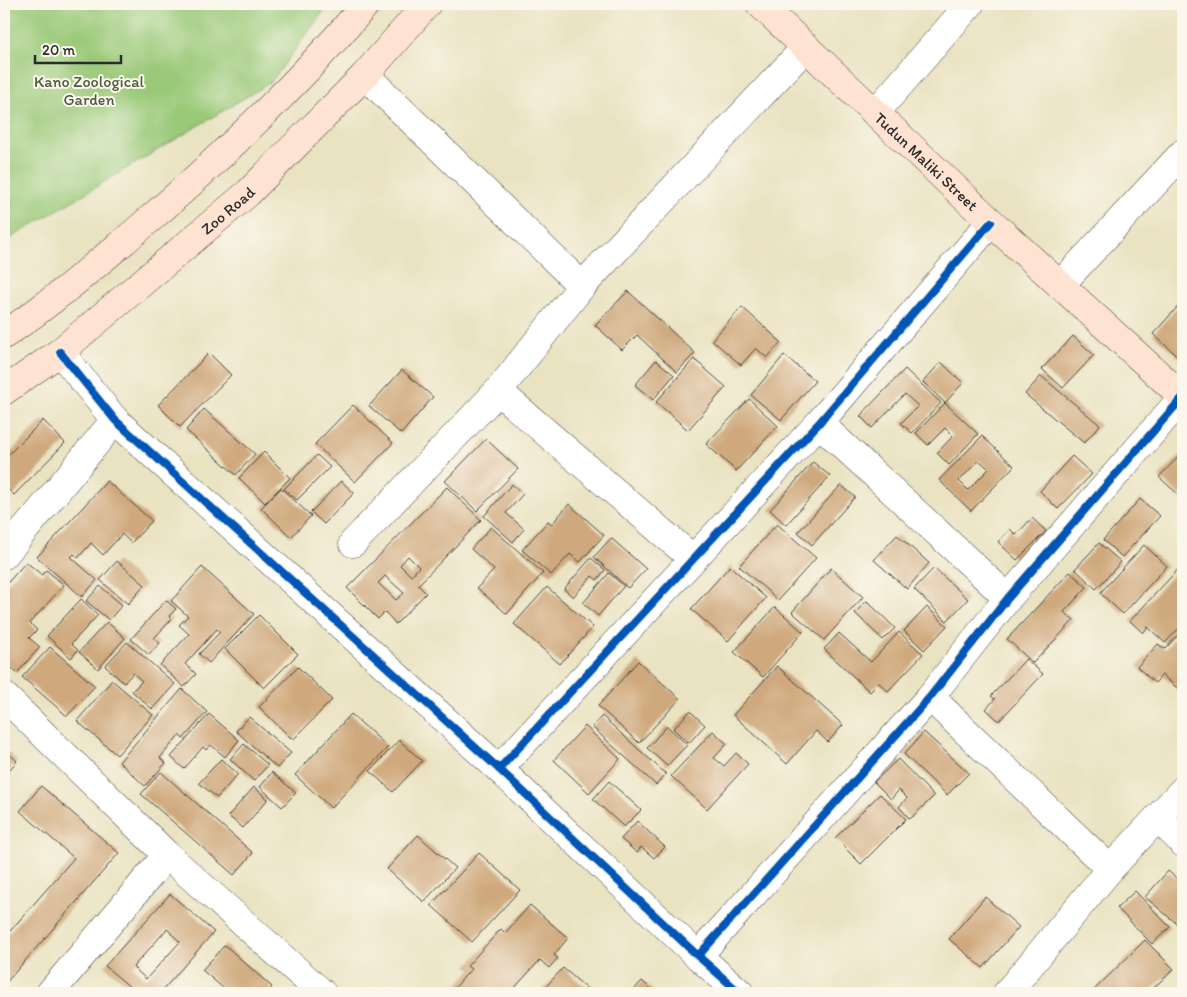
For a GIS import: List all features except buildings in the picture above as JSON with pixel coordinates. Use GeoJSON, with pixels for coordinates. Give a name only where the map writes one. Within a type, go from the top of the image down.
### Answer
{"type":"FeatureCollection","features":[{"type":"Feature","properties":{"kind":"main road"},"geometry":{"type":"LineString","coordinates":[[4,335],[78,279],[166,205],[261,118],[366,4]]}},
{"type":"Feature","properties":{"kind":"main road","name":"Zoo Road"},"geometry":{"type":"LineString","coordinates":[[4,391],[60,352],[248,193],[366,75],[427,4]]}},
{"type":"Feature","properties":{"kind":"main road","name":"Tudun Maliki Street"},"geometry":{"type":"LineString","coordinates":[[760,4],[991,222],[1183,397]]}},
{"type":"Feature","properties":{"kind":"street"},"geometry":{"type":"LineString","coordinates":[[876,114],[970,4]]}},
{"type":"Feature","properties":{"kind":"street"},"geometry":{"type":"LineString","coordinates":[[353,543],[498,391],[582,286],[806,47]]}},
{"type":"Feature","properties":{"kind":"street"},"geometry":{"type":"LineString","coordinates":[[366,75],[582,286]]}},
{"type":"Feature","properties":{"kind":"street"},"geometry":{"type":"LineString","coordinates":[[1060,285],[1183,153]]}},
{"type":"Feature","properties":{"kind":"street"},"geometry":{"type":"LineString","coordinates":[[499,769],[692,558],[819,423],[991,222]]}},
{"type":"Feature","properties":{"kind":"street"},"geometry":{"type":"LineString","coordinates":[[60,352],[116,420],[499,769],[740,993]]}},
{"type":"Feature","properties":{"kind":"street"},"geometry":{"type":"LineString","coordinates":[[498,391],[692,558]]}},
{"type":"Feature","properties":{"kind":"street"},"geometry":{"type":"LineString","coordinates":[[698,956],[930,697],[1008,598],[1183,397]]}},
{"type":"Feature","properties":{"kind":"street"},"geometry":{"type":"LineString","coordinates":[[4,555],[116,420]]}},
{"type":"Feature","properties":{"kind":"street"},"geometry":{"type":"LineString","coordinates":[[819,423],[1008,598]]}},
{"type":"Feature","properties":{"kind":"street"},"geometry":{"type":"LineString","coordinates":[[4,696],[167,855],[322,993]]}},
{"type":"Feature","properties":{"kind":"street"},"geometry":{"type":"LineString","coordinates":[[930,697],[1110,869]]}},
{"type":"Feature","properties":{"kind":"street"},"geometry":{"type":"LineString","coordinates":[[1007,993],[1110,869],[1183,790]]}},
{"type":"Feature","properties":{"kind":"street"},"geometry":{"type":"LineString","coordinates":[[1158,818],[1183,842]]}},
{"type":"Feature","properties":{"kind":"street"},"geometry":{"type":"LineString","coordinates":[[50,993],[167,855]]}},
{"type":"Feature","properties":{"kind":"green space","name":"Kano Zoological Garden"},"geometry":{"type":"Polygon","coordinates":[[[4,4],[329,4],[271,82],[4,242],[4,4]]]}},
{"type":"Feature","properties":{"kind":"cycle path"},"geometry":{"type":"LineString","coordinates":[[499,769],[819,423],[991,222]]}},
{"type":"Feature","properties":{"kind":"cycle path"},"geometry":{"type":"LineString","coordinates":[[60,352],[115,420],[499,769],[740,993]]}},
{"type":"Feature","properties":{"kind":"cycle path"},"geometry":{"type":"LineString","coordinates":[[698,956],[930,697],[1008,598],[1183,397]]}}]}
